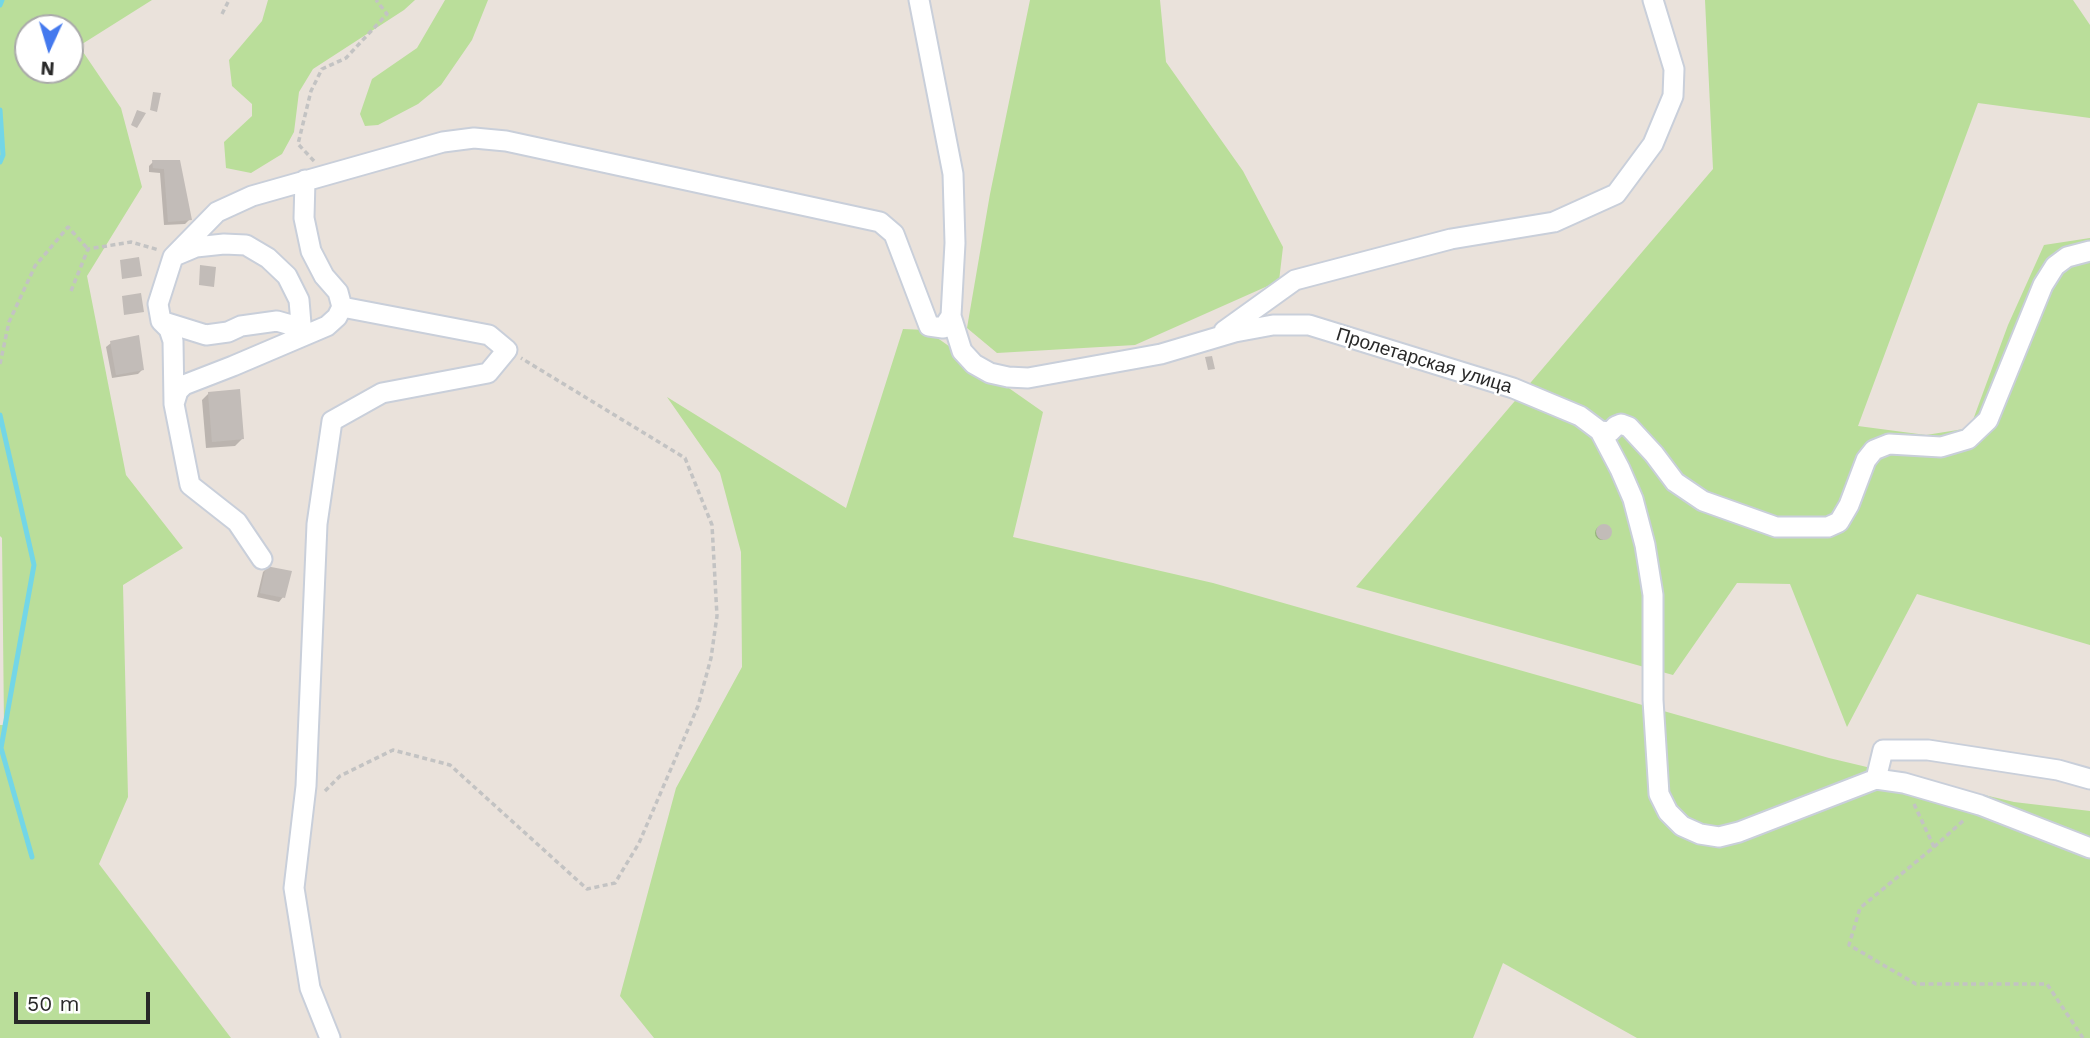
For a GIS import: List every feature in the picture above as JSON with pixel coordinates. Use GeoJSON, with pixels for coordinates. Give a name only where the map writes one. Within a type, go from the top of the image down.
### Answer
{"type":"FeatureCollection","features":[{"type":"Feature","properties":{"kind":"street","name":"Пролетарская улица"},"geometry":{"type":"LineString","coordinates":[[919,0],[953,174],[955,243],[951,316],[961,351],[974,364],[990,373],[1028,378],[1161,354],[1273,325],[1308,325],[1513,388],[1580,416],[1600,431]]}},
{"type":"Feature","properties":{"kind":"street"},"geometry":{"type":"LineString","coordinates":[[1215,338],[1295,280],[1451,239],[1554,222],[1616,194],[1653,145],[1673,96],[1674,69],[1653,0]]}},
{"type":"Feature","properties":{"kind":"street"},"geometry":{"type":"LineString","coordinates":[[262,559],[237,522],[190,485],[174,404],[173,341],[169,329],[161,321],[158,304],[173,257],[217,212],[252,196],[443,142],[474,138],[506,141],[880,222],[894,234],[929,326],[943,328],[951,316]]}},
{"type":"Feature","properties":{"kind":"street"},"geometry":{"type":"LineString","coordinates":[[174,404],[178,391],[184,385],[327,326],[337,317],[342,307],[338,292],[324,276],[311,251],[304,218],[305,180]]}},
{"type":"Feature","properties":{"kind":"street"},"geometry":{"type":"LineString","coordinates":[[173,257],[196,247],[224,244],[246,245],[268,258],[287,276],[299,300],[302,336]]}},
{"type":"Feature","properties":{"kind":"street"},"geometry":{"type":"LineString","coordinates":[[1600,431],[1610,432],[1621,424],[1629,427],[1675,482],[1703,501],[1776,527],[1828,527],[1839,522],[1849,505],[1866,460],[1874,450],[1889,444],[1941,447],[1968,439],[1988,420],[2043,285],[2055,266],[2067,257],[2090,251]]}},
{"type":"Feature","properties":{"kind":"street"},"geometry":{"type":"LineString","coordinates":[[330,1038],[310,988],[294,888],[303,811],[317,524],[332,421],[382,393],[488,373],[508,350],[489,335],[342,307]]}},
{"type":"Feature","properties":{"kind":"street"},"geometry":{"type":"LineString","coordinates":[[161,321],[206,335],[277,321],[291,325],[302,336]]}},
{"type":"Feature","properties":{"kind":"street"},"geometry":{"type":"LineString","coordinates":[[1600,431],[1633,499],[1645,545],[1653,595],[1653,700],[1659,794],[1668,812],[1682,826],[1700,834],[1719,836],[1739,832],[1876,779],[1904,783],[1980,805],[2090,848]]}},
{"type":"Feature","properties":{"kind":"street"},"geometry":{"type":"LineString","coordinates":[[1876,779],[1883,750],[1928,750],[2058,770],[2090,779]]}},
{"type":"Feature","properties":{"kind":"path"},"geometry":{"type":"LineString","coordinates":[[222,15],[229,0]]}},
{"type":"Feature","properties":{"kind":"path"},"geometry":{"type":"LineString","coordinates":[[326,173],[298,144],[311,91],[322,69],[346,58],[387,15],[376,0]]}},
{"type":"Feature","properties":{"kind":"path"},"geometry":{"type":"LineString","coordinates":[[0,364],[9,322],[35,266],[68,228],[88,249]]}},
{"type":"Feature","properties":{"kind":"path"},"geometry":{"type":"LineString","coordinates":[[88,249],[131,242],[152,246],[173,257]]}},
{"type":"Feature","properties":{"kind":"path"},"geometry":{"type":"LineString","coordinates":[[71,291],[88,249]]}},
{"type":"Feature","properties":{"kind":"path"},"geometry":{"type":"LineString","coordinates":[[303,811],[340,776],[393,750],[450,765],[587,889],[615,883],[639,843],[676,760],[698,706],[711,658],[717,616],[712,525],[685,458],[508,350]]}},
{"type":"Feature","properties":{"kind":"path"},"geometry":{"type":"LineString","coordinates":[[1904,783],[1934,847]]}},
{"type":"Feature","properties":{"kind":"path"},"geometry":{"type":"LineString","coordinates":[[1980,805],[1860,908],[1849,945],[1916,984],[2047,984],[2083,1038]]}},
{"type":"Feature","properties":{"kind":"green space"},"geometry":{"type":"Polygon","coordinates":[[[0,0],[152,0],[84,43],[84,14],[14,14],[14,84],[84,84],[84,53],[121,108],[142,187],[87,276],[126,475],[183,548],[123,585],[128,797],[99,864],[231,1038],[0,1038],[0,725],[4,725],[0,0]]]}},
{"type":"Feature","properties":{"kind":"green space"},"geometry":{"type":"Polygon","coordinates":[[[268,0],[415,0],[404,10],[313,69],[299,92],[294,132],[282,154],[251,173],[226,168],[224,142],[252,116],[252,104],[232,86],[229,60],[262,21],[268,0]]]}},
{"type":"Feature","properties":{"kind":"green space"},"geometry":{"type":"Polygon","coordinates":[[[445,0],[488,0],[472,40],[441,85],[418,104],[378,125],[365,126],[360,114],[372,79],[417,48],[445,0]]]}},
{"type":"Feature","properties":{"kind":"green space"},"geometry":{"type":"Polygon","coordinates":[[[1030,0],[1160,0],[1166,62],[1243,171],[1283,247],[1279,281],[1135,345],[997,353],[967,328],[990,194],[1030,0]]]}},
{"type":"Feature","properties":{"kind":"green space"},"geometry":{"type":"Polygon","coordinates":[[[1705,0],[2073,0],[2090,25],[2090,118],[1978,103],[1858,426],[1926,435],[1970,428],[2008,325],[2044,245],[2090,238],[2090,645],[1917,594],[1847,727],[1790,584],[1737,583],[1673,675],[1356,587],[1713,169],[1705,0]]]}},
{"type":"Feature","properties":{"kind":"green space"},"geometry":{"type":"Polygon","coordinates":[[[903,329],[926,330],[1043,412],[1013,537],[1213,583],[1829,758],[2014,802],[2090,811],[2090,1038],[1637,1038],[1503,963],[1473,1038],[654,1038],[620,996],[676,788],[742,667],[741,552],[720,473],[667,397],[846,508],[903,329]]]}},
{"type":"Feature","properties":{"kind":"building"},"geometry":{"type":"Polygon","coordinates":[[[153,92],[161,93],[157,112],[150,110],[153,92]]]}},
{"type":"Feature","properties":{"kind":"building"},"geometry":{"type":"Polygon","coordinates":[[[137,110],[146,113],[137,128],[131,125],[137,110]]]}},
{"type":"Feature","properties":{"kind":"building"},"geometry":{"type":"Polygon","coordinates":[[[152,160],[180,160],[192,220],[168,222],[164,169],[153,168],[152,160]]]}},
{"type":"Feature","properties":{"kind":"building"},"geometry":{"type":"Polygon","coordinates":[[[139,257],[142,276],[122,279],[120,260],[139,257]]]}},
{"type":"Feature","properties":{"kind":"building"},"geometry":{"type":"Polygon","coordinates":[[[200,265],[216,267],[214,287],[199,285],[200,265]]]}},
{"type":"Feature","properties":{"kind":"building"},"geometry":{"type":"Polygon","coordinates":[[[141,293],[144,312],[124,315],[122,296],[141,293]]]}},
{"type":"Feature","properties":{"kind":"building"},"geometry":{"type":"Polygon","coordinates":[[[139,335],[144,370],[116,375],[110,341],[139,335]]]}},
{"type":"Feature","properties":{"kind":"building"},"geometry":{"type":"Polygon","coordinates":[[[1212,356],[1215,369],[1208,370],[1205,357],[1212,356]]]}},
{"type":"Feature","properties":{"kind":"building"},"geometry":{"type":"Polygon","coordinates":[[[240,389],[244,439],[212,442],[208,392],[240,389]]]}},
{"type":"Feature","properties":{"kind":"building"},"geometry":{"type":"Polygon","coordinates":[[[1601,524],[1607,524],[1612,532],[1610,538],[1601,540],[1596,535],[1596,529],[1601,524]]]}},
{"type":"Feature","properties":{"kind":"building"},"geometry":{"type":"Polygon","coordinates":[[[266,566],[292,571],[285,598],[260,593],[266,566]]]}},
{"type":"Feature","properties":{"kind":"waterway"},"geometry":{"type":"LineString","coordinates":[[0,5],[2,0]]}},
{"type":"Feature","properties":{"kind":"waterway"},"geometry":{"type":"LineString","coordinates":[[0,110],[3,155],[0,162]]}},
{"type":"Feature","properties":{"kind":"waterway"},"geometry":{"type":"LineString","coordinates":[[0,415],[34,565],[1,748],[32,857]]}}]}
